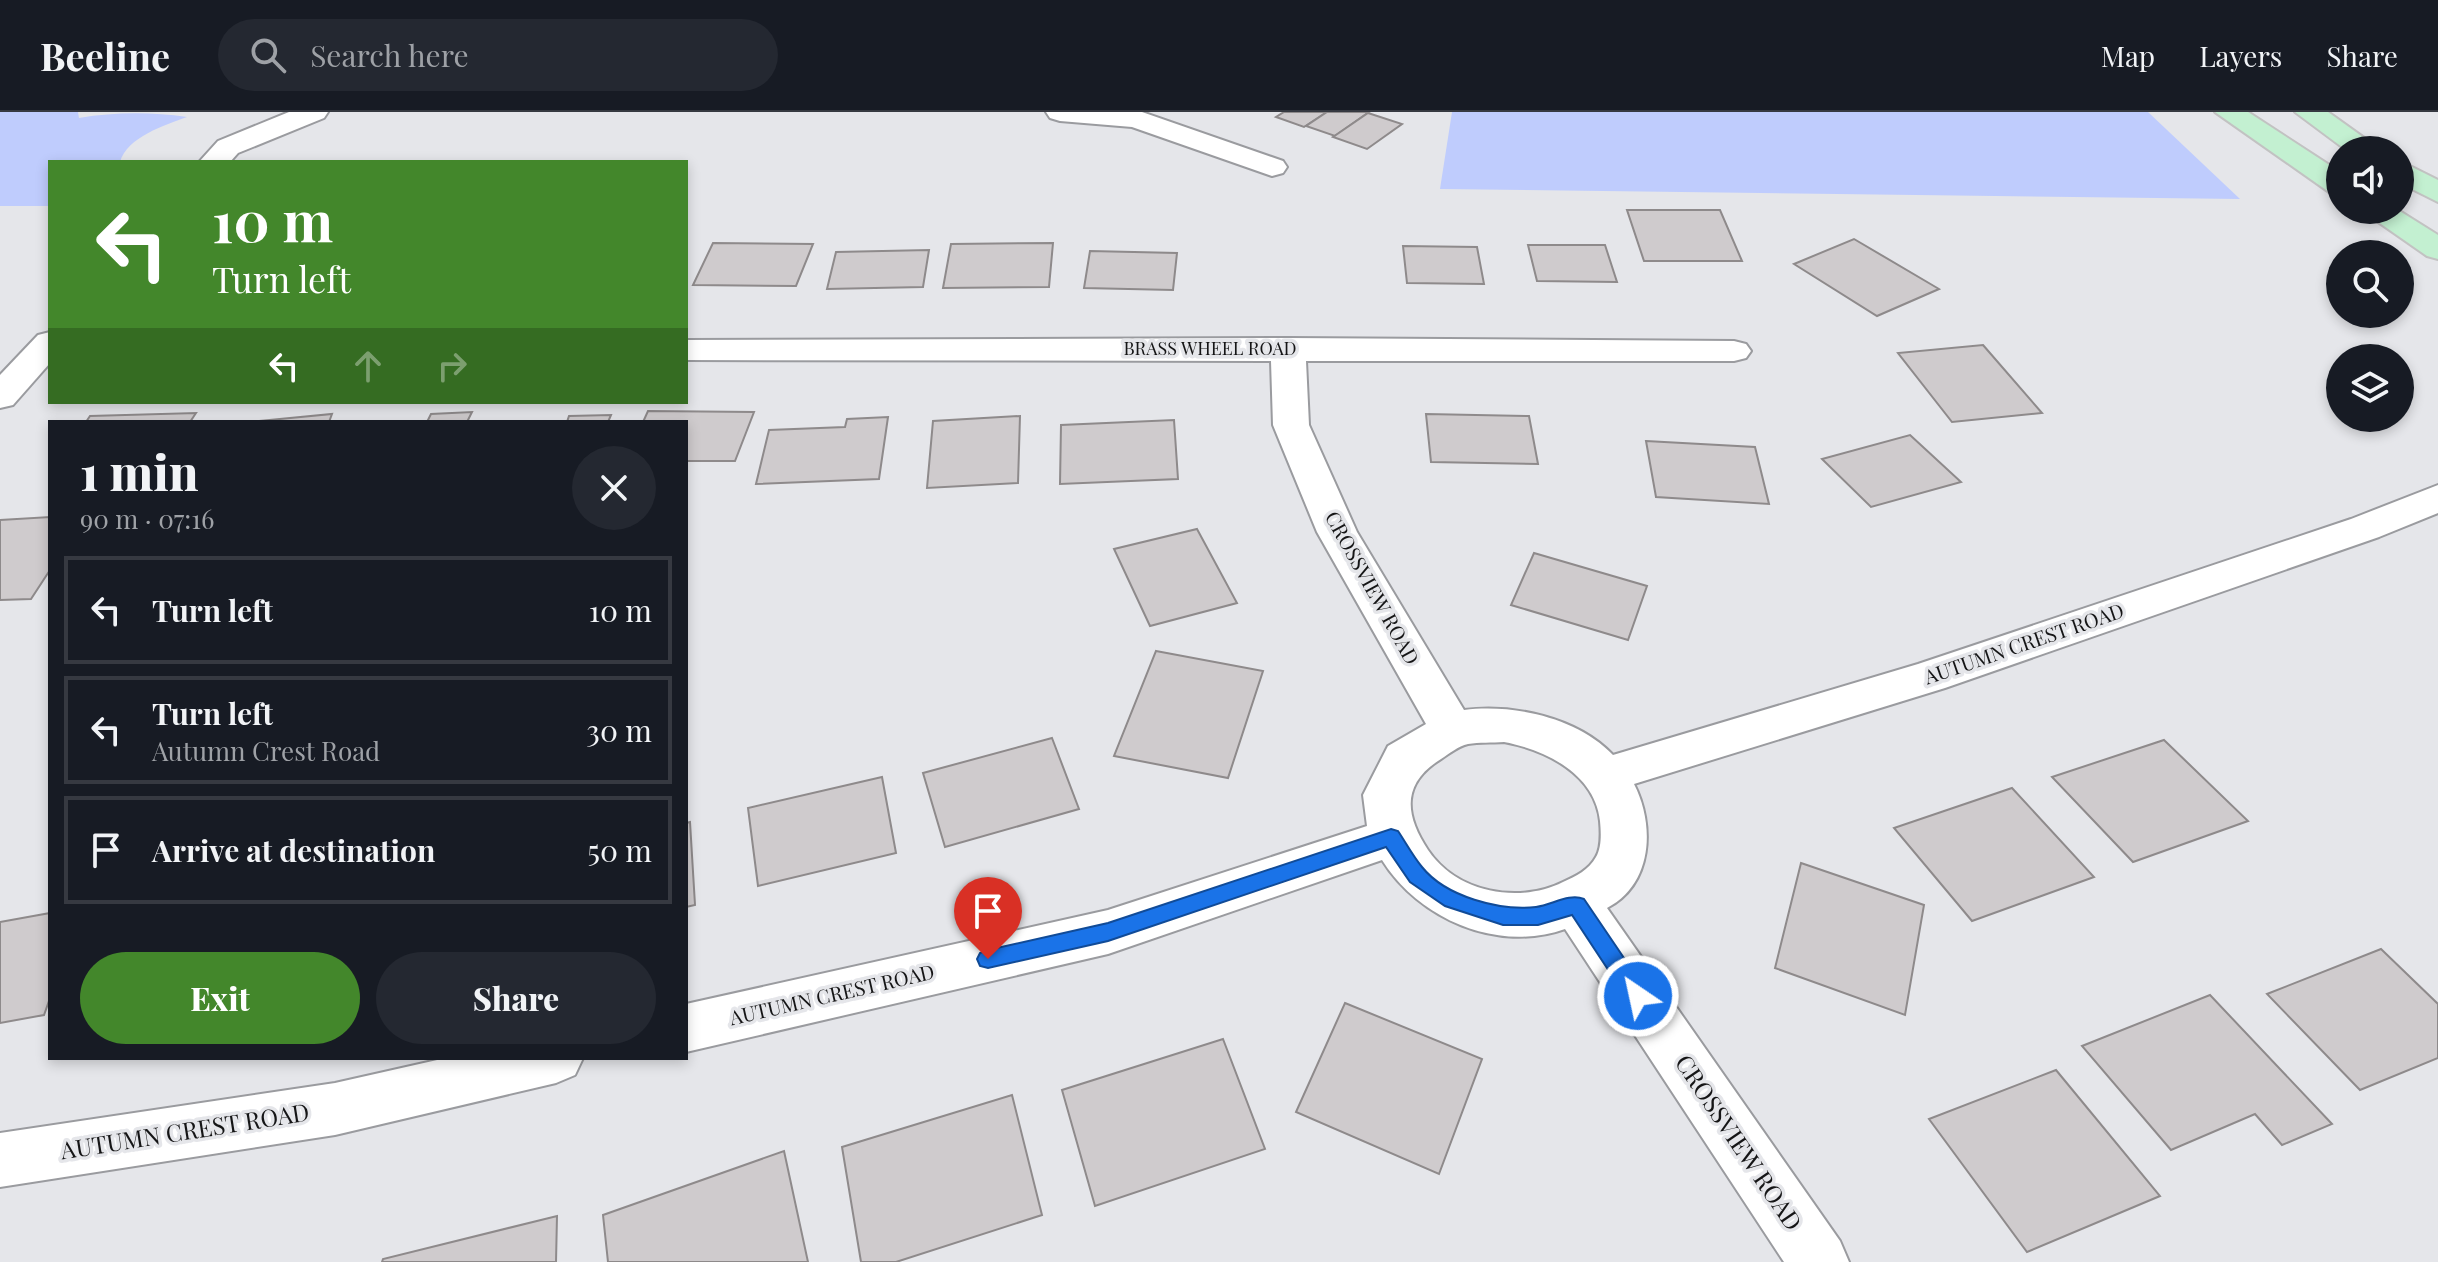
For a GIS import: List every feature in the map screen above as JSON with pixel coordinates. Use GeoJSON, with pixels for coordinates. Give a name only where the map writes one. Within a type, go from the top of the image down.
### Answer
{"type":"FeatureCollection","features":[{"type":"Feature","properties":{"kind":"main road"},"geometry":{"type":"LineString","coordinates":[[2229,112],[2326,177]]}},
{"type":"Feature","properties":{"kind":"main road"},"geometry":{"type":"LineString","coordinates":[[2309,112],[2345,136]]}},
{"type":"Feature","properties":{"kind":"main road"},"geometry":{"type":"LineString","coordinates":[[2414,178],[2438,193]]}},
{"type":"Feature","properties":{"kind":"main road"},"geometry":{"type":"LineString","coordinates":[[2399,224],[2438,249]]}},
{"type":"Feature","properties":{"kind":"street"},"geometry":{"type":"LineString","coordinates":[[216,160],[228,147],[314,112]]}},
{"type":"Feature","properties":{"kind":"street"},"geometry":{"type":"LineString","coordinates":[[1060,112],[1136,119],[1272,167]]}},
{"type":"Feature","properties":{"kind":"street"},"geometry":{"type":"LineString","coordinates":[[0,397],[47,348]]}},
{"type":"Feature","properties":{"kind":"street","name":"BRASS WHEEL ROAD"},"geometry":{"type":"LineString","coordinates":[[688,350],[1288,348],[1734,351]]}},
{"type":"Feature","properties":{"kind":"street","name":"CROSSVIEW ROAD"},"geometry":{"type":"LineString","coordinates":[[1288,348],[1291,425],[1337,532],[1452,730]]}},
{"type":"Feature","properties":{"kind":"street","name":"AUTUMN CREST ROAD"},"geometry":{"type":"LineString","coordinates":[[1605,775],[1930,677],[2365,528],[2438,498]]}},
{"type":"Feature","properties":{"kind":"street"},"geometry":{"type":"LineString","coordinates":[[1504,725],[1535,731],[1574,748],[1605,775],[1624,809],[1627,840],[1614,875],[1577,905],[1538,916],[1503,916],[1452,900],[1417,876],[1391,837],[1385,806],[1394,772],[1416,748],[1452,730],[1504,725]]}},
{"type":"Feature","properties":{"kind":"street","name":"AUTUMN CREST ROAD"},"geometry":{"type":"LineString","coordinates":[[688,1028],[1108,932],[1391,837]]}},
{"type":"Feature","properties":{"kind":"street","name":"CROSSVIEW ROAD"},"geometry":{"type":"LineString","coordinates":[[1577,905],[1819,1262]]}},
{"type":"Feature","properties":{"kind":"street","name":"AUTUMN CREST ROAD"},"geometry":{"type":"LineString","coordinates":[[0,1160],[335,1109],[547,1060]]}},
{"type":"Feature","properties":{"kind":"shaded area"},"geometry":{"type":"Polygon","coordinates":[[[0,112],[78,112],[79,118],[133,113],[187,117],[138,139],[121,160],[48,160],[48,206],[0,206],[0,112]]]}},
{"type":"Feature","properties":{"kind":"shaded area"},"geometry":{"type":"Polygon","coordinates":[[[1452,112],[2148,112],[2240,199],[1440,189],[1452,112]]]}},
{"type":"Feature","properties":{"kind":"building"},"geometry":{"type":"Polygon","coordinates":[[[1284,112],[1327,112],[1304,127],[1276,117],[1284,112]]]}},
{"type":"Feature","properties":{"kind":"building"},"geometry":{"type":"Polygon","coordinates":[[[1327,112],[1369,112],[1335,136],[1306,126],[1327,112]]]}},
{"type":"Feature","properties":{"kind":"building"},"geometry":{"type":"Polygon","coordinates":[[[1368,113],[1402,124],[1367,149],[1333,137],[1368,113]]]}},
{"type":"Feature","properties":{"kind":"building"},"geometry":{"type":"Polygon","coordinates":[[[1627,210],[1720,210],[1742,261],[1644,261],[1627,210]]]}},
{"type":"Feature","properties":{"kind":"building"},"geometry":{"type":"Polygon","coordinates":[[[1854,239],[1939,289],[1877,316],[1794,264],[1854,239]]]}},
{"type":"Feature","properties":{"kind":"building"},"geometry":{"type":"Polygon","coordinates":[[[713,243],[813,244],[796,286],[693,285],[713,243]]]}},
{"type":"Feature","properties":{"kind":"building"},"geometry":{"type":"Polygon","coordinates":[[[1053,243],[1049,287],[943,288],[951,244],[1053,243]]]}},
{"type":"Feature","properties":{"kind":"building"},"geometry":{"type":"Polygon","coordinates":[[[1528,245],[1605,245],[1617,282],[1537,281],[1528,245]]]}},
{"type":"Feature","properties":{"kind":"building"},"geometry":{"type":"Polygon","coordinates":[[[1403,246],[1477,247],[1484,284],[1407,283],[1403,246]]]}},
{"type":"Feature","properties":{"kind":"building"},"geometry":{"type":"Polygon","coordinates":[[[929,250],[923,287],[827,289],[836,252],[929,250]]]}},
{"type":"Feature","properties":{"kind":"building"},"geometry":{"type":"Polygon","coordinates":[[[1090,251],[1177,253],[1173,290],[1084,288],[1090,251]]]}},
{"type":"Feature","properties":{"kind":"building"},"geometry":{"type":"Polygon","coordinates":[[[1983,345],[2042,413],[1952,422],[1898,353],[1983,345]]]}},
{"type":"Feature","properties":{"kind":"building"},"geometry":{"type":"Polygon","coordinates":[[[648,411],[754,412],[735,461],[688,461],[688,420],[644,420],[648,411]]]}},
{"type":"Feature","properties":{"kind":"building"},"geometry":{"type":"Polygon","coordinates":[[[472,412],[468,420],[428,420],[431,414],[472,412]]]}},
{"type":"Feature","properties":{"kind":"building"},"geometry":{"type":"Polygon","coordinates":[[[196,413],[191,420],[87,420],[90,416],[196,413]]]}},
{"type":"Feature","properties":{"kind":"building"},"geometry":{"type":"Polygon","coordinates":[[[332,414],[330,420],[270,420],[332,414]]]}},
{"type":"Feature","properties":{"kind":"building"},"geometry":{"type":"Polygon","coordinates":[[[1426,414],[1529,416],[1538,464],[1431,462],[1426,414]]]}},
{"type":"Feature","properties":{"kind":"building"},"geometry":{"type":"Polygon","coordinates":[[[611,415],[609,420],[568,420],[569,416],[611,415]]]}},
{"type":"Feature","properties":{"kind":"building"},"geometry":{"type":"Polygon","coordinates":[[[1020,416],[1018,483],[927,488],[933,421],[1020,416]]]}},
{"type":"Feature","properties":{"kind":"building"},"geometry":{"type":"Polygon","coordinates":[[[888,417],[879,479],[756,484],[769,430],[845,427],[847,419],[888,417]]]}},
{"type":"Feature","properties":{"kind":"building"},"geometry":{"type":"Polygon","coordinates":[[[1174,420],[1178,479],[1060,484],[1061,425],[1174,420]]]}},
{"type":"Feature","properties":{"kind":"building"},"geometry":{"type":"Polygon","coordinates":[[[1910,435],[1961,482],[1871,507],[1822,459],[1910,435]]]}},
{"type":"Feature","properties":{"kind":"building"},"geometry":{"type":"Polygon","coordinates":[[[1646,441],[1755,447],[1769,504],[1656,497],[1646,441]]]}},
{"type":"Feature","properties":{"kind":"building"},"geometry":{"type":"Polygon","coordinates":[[[48,517],[48,573],[31,599],[0,600],[0,520],[48,517]]]}},
{"type":"Feature","properties":{"kind":"building"},"geometry":{"type":"Polygon","coordinates":[[[1197,529],[1237,603],[1150,626],[1114,549],[1197,529]]]}},
{"type":"Feature","properties":{"kind":"building"},"geometry":{"type":"Polygon","coordinates":[[[1534,553],[1647,586],[1628,640],[1511,605],[1534,553]]]}},
{"type":"Feature","properties":{"kind":"building"},"geometry":{"type":"Polygon","coordinates":[[[1156,651],[1263,671],[1228,778],[1114,756],[1156,651]]]}},
{"type":"Feature","properties":{"kind":"building"},"geometry":{"type":"Polygon","coordinates":[[[1052,738],[1079,809],[945,847],[923,773],[1052,738]]]}},
{"type":"Feature","properties":{"kind":"building"},"geometry":{"type":"Polygon","coordinates":[[[2164,740],[2248,821],[2133,862],[2052,777],[2164,740]]]}},
{"type":"Feature","properties":{"kind":"building"},"geometry":{"type":"Polygon","coordinates":[[[882,777],[896,853],[758,886],[748,808],[882,777]]]}},
{"type":"Feature","properties":{"kind":"building"},"geometry":{"type":"Polygon","coordinates":[[[2012,788],[2094,877],[1972,921],[1894,828],[2012,788]]]}},
{"type":"Feature","properties":{"kind":"building"},"geometry":{"type":"Polygon","coordinates":[[[688,822],[695,905],[688,907],[688,822]]]}},
{"type":"Feature","properties":{"kind":"building"},"geometry":{"type":"Polygon","coordinates":[[[1801,863],[1924,905],[1905,1015],[1775,968],[1801,863]]]}},
{"type":"Feature","properties":{"kind":"building"},"geometry":{"type":"Polygon","coordinates":[[[48,913],[48,1004],[44,1015],[0,1023],[0,922],[48,913]]]}},
{"type":"Feature","properties":{"kind":"building"},"geometry":{"type":"Polygon","coordinates":[[[2381,949],[2438,1004],[2438,1058],[2360,1090],[2267,994],[2381,949]]]}},
{"type":"Feature","properties":{"kind":"building"},"geometry":{"type":"Polygon","coordinates":[[[2210,995],[2332,1124],[2282,1145],[2255,1114],[2171,1150],[2082,1046],[2210,995]]]}},
{"type":"Feature","properties":{"kind":"building"},"geometry":{"type":"Polygon","coordinates":[[[1345,1003],[1482,1059],[1439,1174],[1296,1112],[1345,1003]]]}},
{"type":"Feature","properties":{"kind":"building"},"geometry":{"type":"Polygon","coordinates":[[[1223,1039],[1265,1149],[1095,1206],[1062,1090],[1223,1039]]]}},
{"type":"Feature","properties":{"kind":"building"},"geometry":{"type":"Polygon","coordinates":[[[2056,1070],[2160,1196],[2027,1252],[1929,1119],[2056,1070]]]}},
{"type":"Feature","properties":{"kind":"building"},"geometry":{"type":"Polygon","coordinates":[[[1012,1095],[1042,1215],[896,1262],[861,1262],[842,1147],[1012,1095]]]}},
{"type":"Feature","properties":{"kind":"building"},"geometry":{"type":"Polygon","coordinates":[[[784,1151],[808,1262],[608,1262],[603,1215],[784,1151]]]}},
{"type":"Feature","properties":{"kind":"building"},"geometry":{"type":"Polygon","coordinates":[[[557,1216],[556,1262],[382,1262],[383,1259],[557,1216]]]}},
{"type":"Feature","properties":{"kind":"route"},"geometry":{"type":"LineString","coordinates":[[988,959],[1108,932],[1391,837],[1417,876],[1452,900],[1503,916],[1538,916],[1577,905],[1638,996]]}}]}
